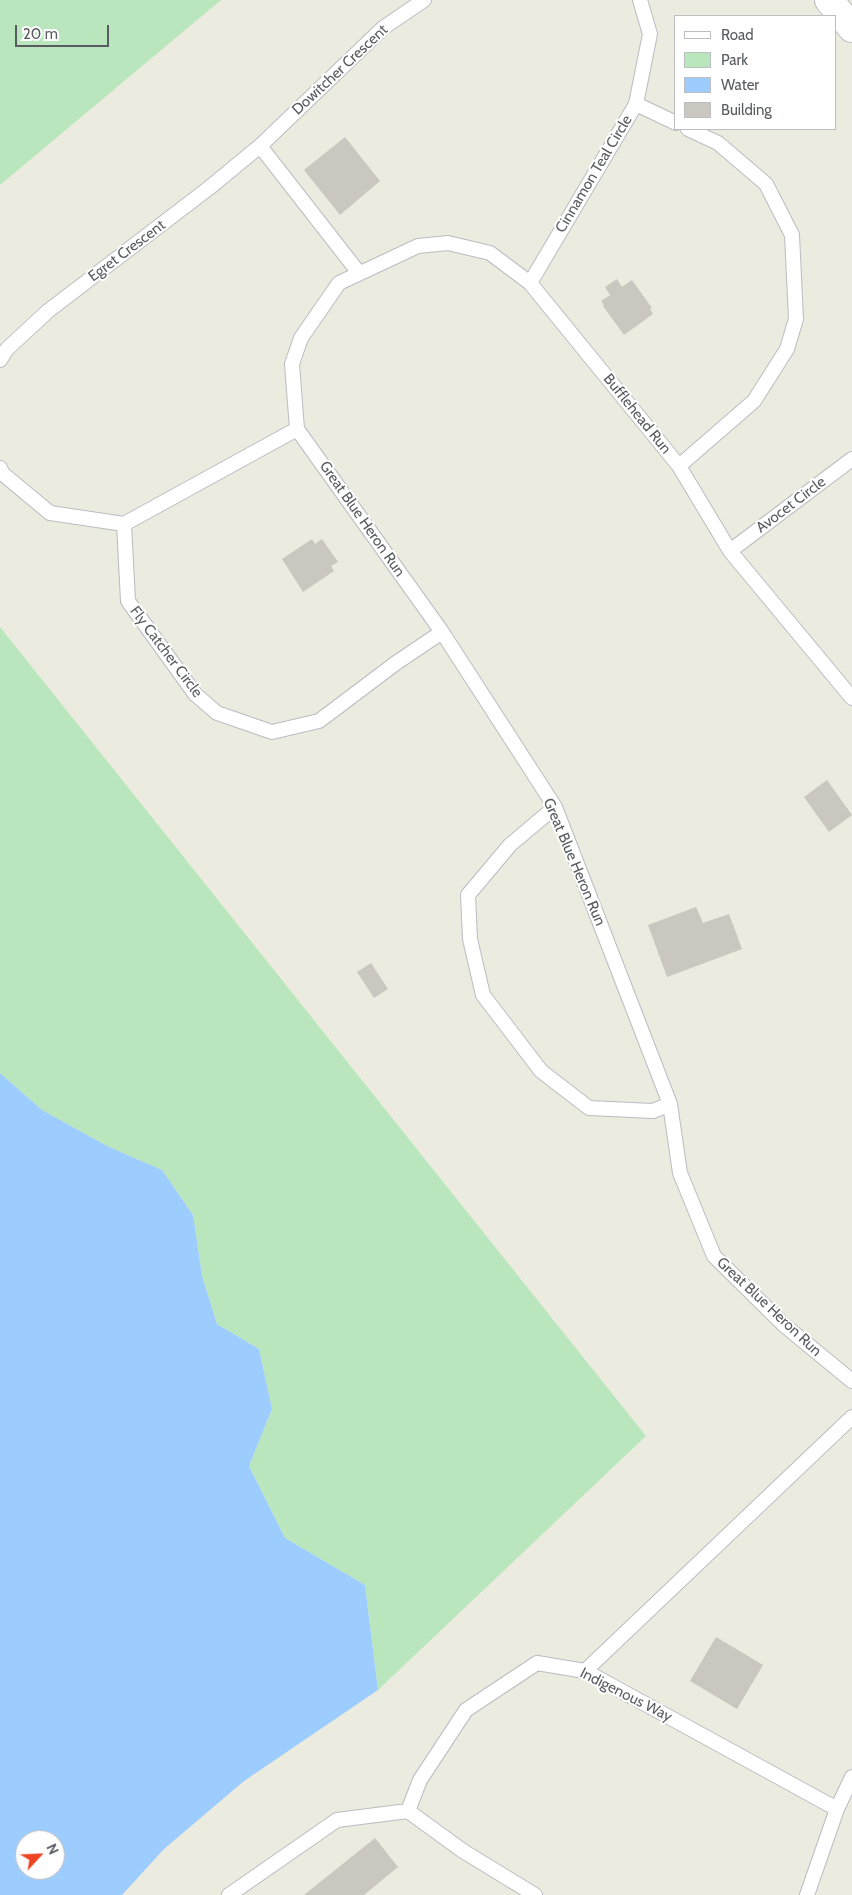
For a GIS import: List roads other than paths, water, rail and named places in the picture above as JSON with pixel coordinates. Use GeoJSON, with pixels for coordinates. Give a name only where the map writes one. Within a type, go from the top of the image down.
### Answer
{"type":"FeatureCollection","features":[{"type":"Feature","properties":{"kind":"street"},"geometry":{"type":"LineString","coordinates":[[829,0],[852,28]]}},
{"type":"Feature","properties":{"kind":"lane","name":"Dowitcher Crescent"},"geometry":{"type":"LineString","coordinates":[[260,146],[383,28],[424,0]]}},
{"type":"Feature","properties":{"kind":"lane"},"geometry":{"type":"LineString","coordinates":[[636,104],[650,34],[640,0]]}},
{"type":"Feature","properties":{"kind":"lane","name":"Cinnamon Teal Circle"},"geometry":{"type":"LineString","coordinates":[[530,283],[636,104],[674,122]]}},
{"type":"Feature","properties":{"kind":"lane"},"geometry":{"type":"LineString","coordinates":[[679,466],[754,401],[787,349],[796,319],[792,235],[766,184],[718,143],[690,130]]}},
{"type":"Feature","properties":{"kind":"lane"},"geometry":{"type":"LineString","coordinates":[[0,468],[3,474],[50,514],[124,524],[298,429],[292,364],[301,338],[339,283],[359,274],[260,146]]}},
{"type":"Feature","properties":{"kind":"lane","name":"Egret Crescent"},"geometry":{"type":"LineString","coordinates":[[0,360],[7,349],[48,311],[209,188],[260,146]]}},
{"type":"Feature","properties":{"kind":"lane","name":"Bufflehead Run"},"geometry":{"type":"LineString","coordinates":[[359,274],[418,246],[448,243],[490,253],[530,283],[679,466],[730,551],[852,698]]}},
{"type":"Feature","properties":{"kind":"lane","name":"Great Blue Heron Run"},"geometry":{"type":"LineString","coordinates":[[298,429],[442,632],[555,807],[670,1104],[680,1173],[714,1256],[784,1325],[852,1381]]}},
{"type":"Feature","properties":{"kind":"lane","name":"Avocet Circle"},"geometry":{"type":"LineString","coordinates":[[730,551],[852,459]]}},
{"type":"Feature","properties":{"kind":"lane","name":"Fly Catcher Circle"},"geometry":{"type":"LineString","coordinates":[[124,524],[128,601],[195,694],[217,713],[272,732],[319,721],[396,663],[442,632]]}},
{"type":"Feature","properties":{"kind":"lane"},"geometry":{"type":"LineString","coordinates":[[555,807],[510,845],[468,895],[470,938],[483,995],[541,1071],[589,1108],[654,1111],[670,1104]]}},
{"type":"Feature","properties":{"kind":"lane"},"geometry":{"type":"LineString","coordinates":[[585,1671],[852,1417]]}},
{"type":"Feature","properties":{"kind":"lane","name":"Indigenous Way"},"geometry":{"type":"LineString","coordinates":[[408,1811],[420,1780],[466,1710],[537,1663],[585,1671],[837,1809]]}},
{"type":"Feature","properties":{"kind":"lane"},"geometry":{"type":"LineString","coordinates":[[807,1895],[837,1809],[852,1776]]}},
{"type":"Feature","properties":{"kind":"lane"},"geometry":{"type":"LineString","coordinates":[[229,1895],[337,1820],[408,1811],[463,1851],[535,1895]]}},
{"type":"Feature","properties":{"kind":"water"},"geometry":{"type":"Polygon","coordinates":[[[0,1073],[42,1110],[107,1146],[162,1170],[193,1215],[202,1276],[217,1324],[259,1349],[272,1409],[249,1466],[285,1538],[365,1585],[378,1690],[244,1781],[164,1849],[122,1895],[0,1895],[0,1073]]]}}]}
